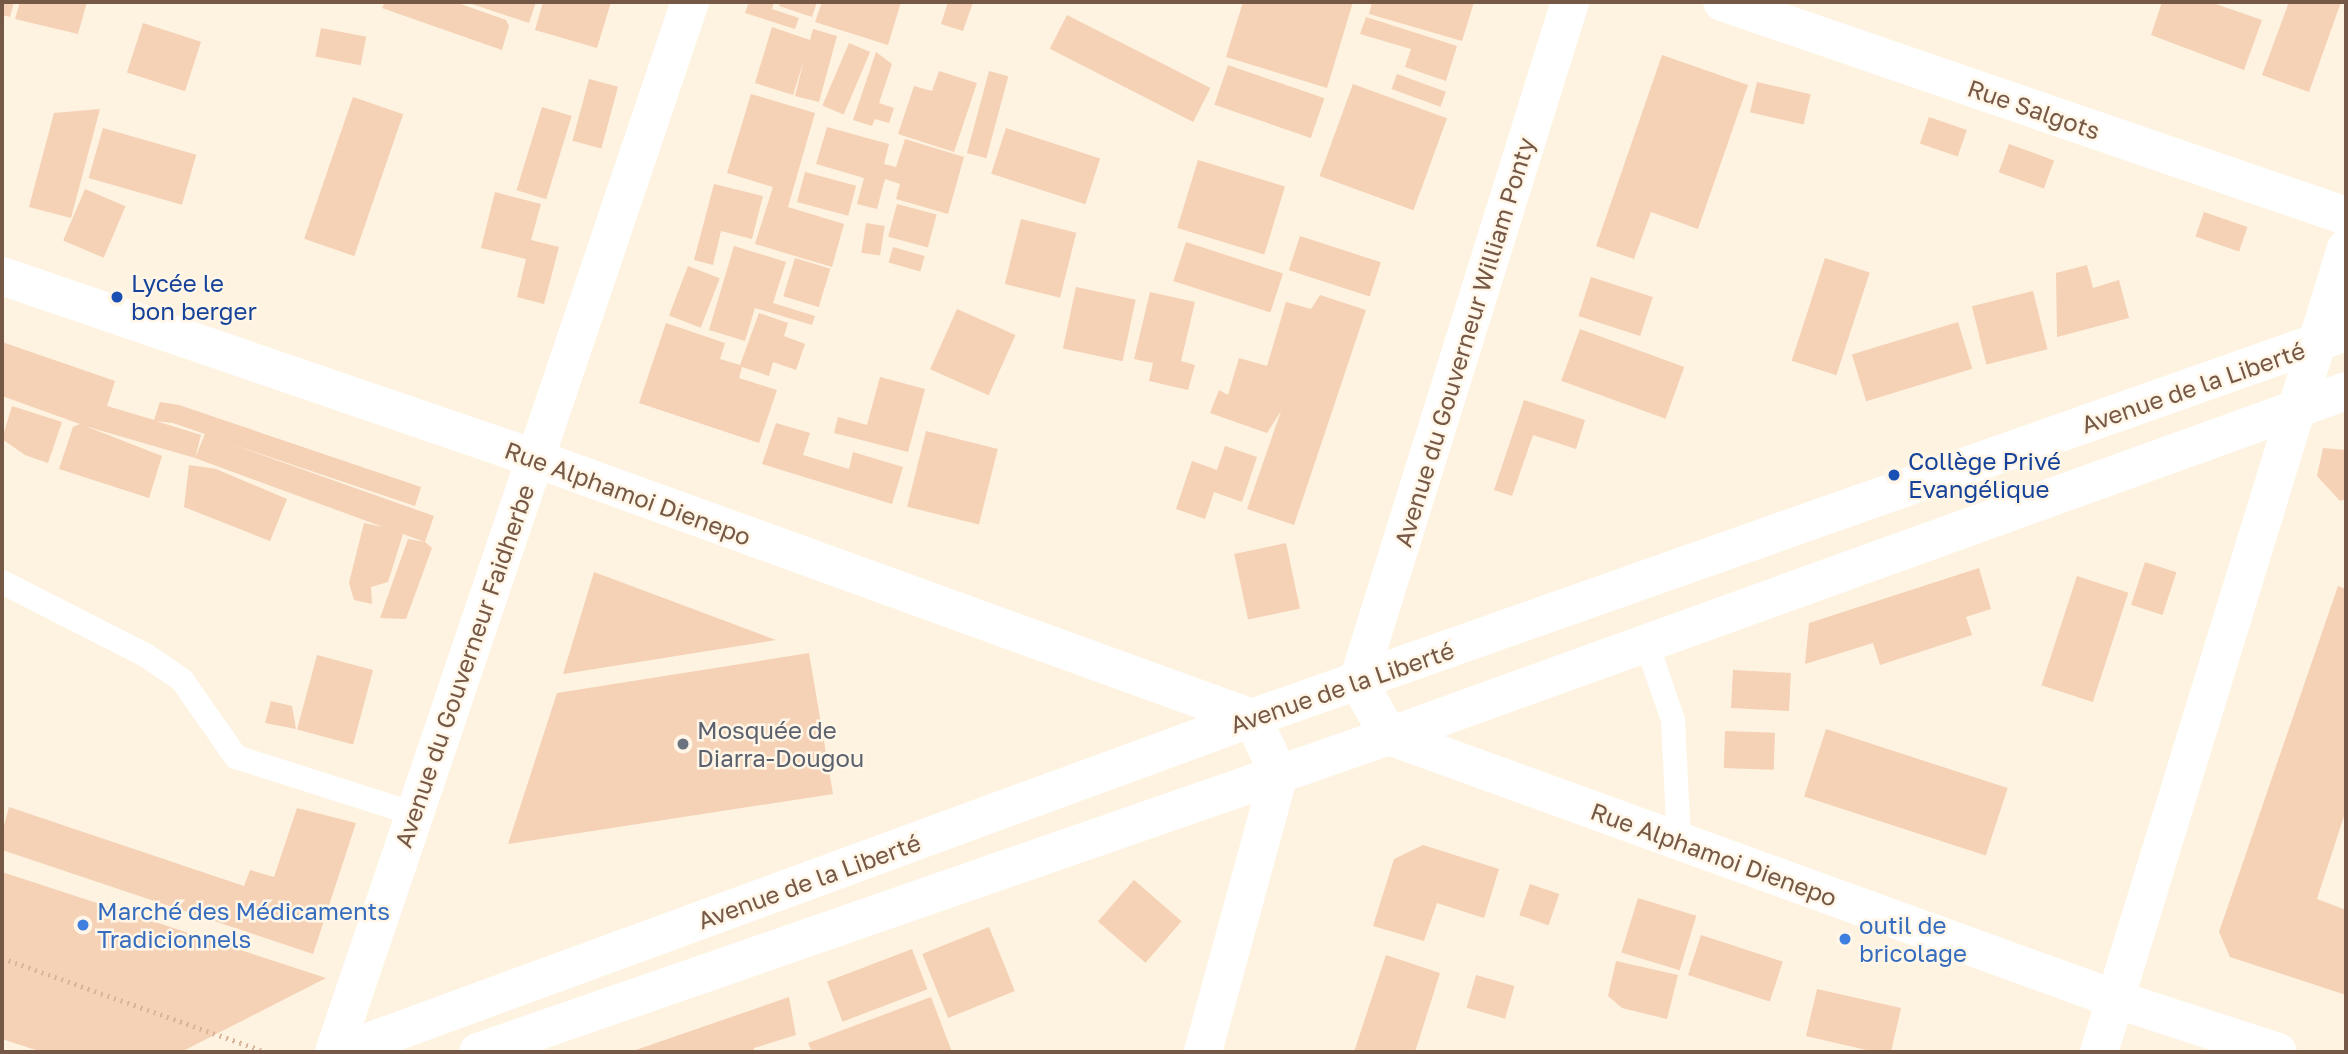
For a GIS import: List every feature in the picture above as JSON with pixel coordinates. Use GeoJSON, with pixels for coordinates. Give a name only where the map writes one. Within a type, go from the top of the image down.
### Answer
{"type":"FeatureCollection","features":[{"type":"Feature","properties":{"kind":"street","name":"Avenue du Gouverneur Faidherbe"},"geometry":{"type":"LineString","coordinates":[[334,1052],[690,2]]}},
{"type":"Feature","properties":{"kind":"street","name":"Avenue du Gouverneur William Ponty"},"geometry":{"type":"LineString","coordinates":[[1357,681],[1570,2]]}},
{"type":"Feature","properties":{"kind":"street","name":"Rue Salgots"},"geometry":{"type":"LineString","coordinates":[[1722,2],[2346,216]]}},
{"type":"Feature","properties":{"kind":"street"},"geometry":{"type":"LineString","coordinates":[[2099,1052],[2118,1000],[2261,533],[2295,410],[2331,338],[2346,248]]}},
{"type":"Feature","properties":{"kind":"street","name":"Rue Alphamoi Dienepo"},"geometry":{"type":"LineString","coordinates":[[2,276],[534,458],[1252,718]]}},
{"type":"Feature","properties":{"kind":"street","name":"Avenue de la Liberté"},"geometry":{"type":"LineString","coordinates":[[341,1052],[1252,718],[2331,338]]}},
{"type":"Feature","properties":{"kind":"street"},"geometry":{"type":"LineString","coordinates":[[478,1052],[1389,736],[2346,391]]}},
{"type":"Feature","properties":{"kind":"street"},"geometry":{"type":"LineString","coordinates":[[1357,681],[1389,736]]}},
{"type":"Feature","properties":{"kind":"street"},"geometry":{"type":"LineString","coordinates":[[1203,1052],[1279,774],[1252,718]]}},
{"type":"Feature","properties":{"kind":"street","name":"Rue Alphamoi Dienepo"},"geometry":{"type":"LineString","coordinates":[[1389,736],[2118,1000],[2278,1052]]}},
{"type":"Feature","properties":{"kind":"lane"},"geometry":{"type":"LineString","coordinates":[[2,582],[147,656],[182,680],[236,757],[415,814]]}},
{"type":"Feature","properties":{"kind":"lane"},"geometry":{"type":"LineString","coordinates":[[1646,642],[1673,720],[1679,842]]}},
{"type":"Feature","properties":{"kind":"path"},"geometry":{"type":"LineString","coordinates":[[2,958],[266,1052]]}},
{"type":"Feature","properties":{"kind":"building"},"geometry":{"type":"Polygon","coordinates":[[[2,2],[14,2],[10,17],[2,15],[2,2]]]}},
{"type":"Feature","properties":{"kind":"building"},"geometry":{"type":"Polygon","coordinates":[[[20,2],[87,2],[78,34],[15,19],[20,2]]]}},
{"type":"Feature","properties":{"kind":"building"},"geometry":{"type":"Polygon","coordinates":[[[385,2],[455,2],[506,20],[509,26],[502,50],[382,8],[385,2]]]}},
{"type":"Feature","properties":{"kind":"building"},"geometry":{"type":"Polygon","coordinates":[[[466,2],[536,2],[529,23],[466,2]]]}},
{"type":"Feature","properties":{"kind":"building"},"geometry":{"type":"Polygon","coordinates":[[[543,2],[611,2],[597,48],[535,30],[543,2]]]}},
{"type":"Feature","properties":{"kind":"building"},"geometry":{"type":"Polygon","coordinates":[[[749,2],[774,2],[772,9],[799,18],[795,29],[745,13],[749,2]]]}},
{"type":"Feature","properties":{"kind":"building"},"geometry":{"type":"Polygon","coordinates":[[[780,2],[817,2],[812,17],[779,6],[780,2]]]}},
{"type":"Feature","properties":{"kind":"building"},"geometry":{"type":"Polygon","coordinates":[[[822,2],[901,2],[888,45],[815,22],[822,2]]]}},
{"type":"Feature","properties":{"kind":"building"},"geometry":{"type":"Polygon","coordinates":[[[948,2],[973,2],[963,31],[941,24],[948,2]]]}},
{"type":"Feature","properties":{"kind":"building"},"geometry":{"type":"Polygon","coordinates":[[[1243,2],[1353,2],[1327,88],[1226,57],[1243,2]]]}},
{"type":"Feature","properties":{"kind":"building"},"geometry":{"type":"Polygon","coordinates":[[[1372,2],[1474,2],[1462,41],[1369,14],[1372,2]]]}},
{"type":"Feature","properties":{"kind":"building"},"geometry":{"type":"Polygon","coordinates":[[[2162,2],[2210,2],[2262,20],[2244,70],[2151,35],[2162,2]]]}},
{"type":"Feature","properties":{"kind":"building"},"geometry":{"type":"Polygon","coordinates":[[[2289,2],[2341,2],[2309,92],[2262,75],[2289,2]]]}},
{"type":"Feature","properties":{"kind":"building"},"geometry":{"type":"Polygon","coordinates":[[[1067,15],[1210,88],[1193,122],[1050,49],[1067,15]]]}},
{"type":"Feature","properties":{"kind":"building"},"geometry":{"type":"Polygon","coordinates":[[[1366,17],[1457,46],[1446,81],[1405,67],[1411,49],[1360,34],[1366,17]]]}},
{"type":"Feature","properties":{"kind":"building"},"geometry":{"type":"Polygon","coordinates":[[[143,23],[201,42],[185,91],[127,72],[143,23]]]}},
{"type":"Feature","properties":{"kind":"building"},"geometry":{"type":"Polygon","coordinates":[[[772,27],[810,40],[813,29],[837,36],[819,102],[795,96],[804,60],[793,95],[755,83],[772,27]]]}},
{"type":"Feature","properties":{"kind":"building"},"geometry":{"type":"Polygon","coordinates":[[[321,28],[366,37],[361,65],[315,56],[321,28]]]}},
{"type":"Feature","properties":{"kind":"building"},"geometry":{"type":"Polygon","coordinates":[[[849,43],[870,52],[844,115],[822,106],[849,43]]]}},
{"type":"Feature","properties":{"kind":"building"},"geometry":{"type":"Polygon","coordinates":[[[876,52],[892,64],[879,103],[894,108],[889,123],[875,119],[872,126],[853,120],[876,52]]]}},
{"type":"Feature","properties":{"kind":"building"},"geometry":{"type":"Polygon","coordinates":[[[1662,55],[1748,85],[1698,229],[1651,212],[1634,259],[1596,246],[1662,55]]]}},
{"type":"Feature","properties":{"kind":"building"},"geometry":{"type":"Polygon","coordinates":[[[1228,65],[1324,98],[1311,138],[1214,105],[1228,65]]]}},
{"type":"Feature","properties":{"kind":"building"},"geometry":{"type":"Polygon","coordinates":[[[939,71],[977,83],[954,152],[898,134],[914,86],[932,91],[939,71]]]}},
{"type":"Feature","properties":{"kind":"building"},"geometry":{"type":"Polygon","coordinates":[[[989,71],[1008,76],[986,158],[967,153],[989,71]]]}},
{"type":"Feature","properties":{"kind":"building"},"geometry":{"type":"Polygon","coordinates":[[[1397,74],[1446,92],[1440,107],[1392,89],[1397,74]]]}},
{"type":"Feature","properties":{"kind":"building"},"geometry":{"type":"Polygon","coordinates":[[[589,79],[618,87],[601,149],[572,141],[589,79]]]}},
{"type":"Feature","properties":{"kind":"building"},"geometry":{"type":"Polygon","coordinates":[[[1757,82],[1811,94],[1804,125],[1750,112],[1757,82]]]}},
{"type":"Feature","properties":{"kind":"building"},"geometry":{"type":"Polygon","coordinates":[[[1353,84],[1447,118],[1413,210],[1319,176],[1353,84]]]}},
{"type":"Feature","properties":{"kind":"building"},"geometry":{"type":"Polygon","coordinates":[[[751,94],[815,113],[788,207],[844,224],[832,267],[755,244],[773,187],[727,173],[751,94]]]}},
{"type":"Feature","properties":{"kind":"building"},"geometry":{"type":"Polygon","coordinates":[[[353,97],[403,114],[354,256],[304,239],[353,97]]]}},
{"type":"Feature","properties":{"kind":"building"},"geometry":{"type":"Polygon","coordinates":[[[542,107],[572,116],[546,199],[517,190],[542,107]]]}},
{"type":"Feature","properties":{"kind":"building"},"geometry":{"type":"Polygon","coordinates":[[[100,109],[71,218],[29,207],[54,113],[100,109]]]}},
{"type":"Feature","properties":{"kind":"building"},"geometry":{"type":"Polygon","coordinates":[[[1929,117],[1967,130],[1958,156],[1920,143],[1929,117]]]}},
{"type":"Feature","properties":{"kind":"building"},"geometry":{"type":"Polygon","coordinates":[[[827,127],[889,144],[884,164],[896,167],[905,139],[964,157],[948,214],[896,199],[900,184],[885,179],[877,209],[857,204],[864,178],[816,164],[827,127]]]}},
{"type":"Feature","properties":{"kind":"building"},"geometry":{"type":"Polygon","coordinates":[[[103,128],[196,155],[182,205],[89,178],[103,128]]]}},
{"type":"Feature","properties":{"kind":"building"},"geometry":{"type":"Polygon","coordinates":[[[1006,128],[1100,159],[1085,204],[991,174],[1006,128]]]}},
{"type":"Feature","properties":{"kind":"building"},"geometry":{"type":"Polygon","coordinates":[[[2009,144],[2054,160],[2044,189],[1999,172],[2009,144]]]}},
{"type":"Feature","properties":{"kind":"building"},"geometry":{"type":"Polygon","coordinates":[[[1198,160],[1285,187],[1264,255],[1177,228],[1198,160]]]}},
{"type":"Feature","properties":{"kind":"building"},"geometry":{"type":"Polygon","coordinates":[[[805,172],[856,186],[848,216],[797,202],[805,172]]]}},
{"type":"Feature","properties":{"kind":"building"},"geometry":{"type":"Polygon","coordinates":[[[714,184],[763,196],[752,239],[721,231],[713,265],[694,260],[714,184]]]}},
{"type":"Feature","properties":{"kind":"building"},"geometry":{"type":"Polygon","coordinates":[[[85,189],[126,206],[104,258],[63,241],[85,189]]]}},
{"type":"Feature","properties":{"kind":"building"},"geometry":{"type":"Polygon","coordinates":[[[495,192],[541,204],[531,240],[559,247],[544,304],[517,297],[526,259],[481,248],[495,192]]]}},
{"type":"Feature","properties":{"kind":"building"},"geometry":{"type":"Polygon","coordinates":[[[897,204],[937,215],[928,247],[888,237],[897,204]]]}},
{"type":"Feature","properties":{"kind":"building"},"geometry":{"type":"Polygon","coordinates":[[[2204,212],[2247,227],[2239,252],[2196,237],[2204,212]]]}},
{"type":"Feature","properties":{"kind":"building"},"geometry":{"type":"Polygon","coordinates":[[[1021,219],[1076,233],[1060,298],[1005,284],[1021,219]]]}},
{"type":"Feature","properties":{"kind":"building"},"geometry":{"type":"Polygon","coordinates":[[[866,223],[885,226],[880,256],[861,253],[866,223]]]}},
{"type":"Feature","properties":{"kind":"building"},"geometry":{"type":"Polygon","coordinates":[[[1300,236],[1381,262],[1370,297],[1289,270],[1300,236]]]}},
{"type":"Feature","properties":{"kind":"building"},"geometry":{"type":"Polygon","coordinates":[[[1186,242],[1283,274],[1270,313],[1173,281],[1186,242]]]}},
{"type":"Feature","properties":{"kind":"building"},"geometry":{"type":"Polygon","coordinates":[[[734,246],[786,262],[773,303],[815,316],[812,325],[755,308],[745,341],[709,330],[734,246]]]}},
{"type":"Feature","properties":{"kind":"building"},"geometry":{"type":"Polygon","coordinates":[[[893,247],[925,256],[920,271],[889,262],[893,247]]]}},
{"type":"Feature","properties":{"kind":"building"},"geometry":{"type":"Polygon","coordinates":[[[795,258],[830,269],[819,307],[783,296],[795,258]]]}},
{"type":"Feature","properties":{"kind":"building"},"geometry":{"type":"Polygon","coordinates":[[[1825,258],[1870,273],[1836,375],[1792,361],[1825,258]]]}},
{"type":"Feature","properties":{"kind":"building"},"geometry":{"type":"Polygon","coordinates":[[[2087,265],[2093,288],[2119,280],[2129,318],[2057,337],[2056,273],[2087,265]]]}},
{"type":"Feature","properties":{"kind":"building"},"geometry":{"type":"Polygon","coordinates":[[[688,266],[720,278],[701,328],[669,315],[688,266]]]}},
{"type":"Feature","properties":{"kind":"building"},"geometry":{"type":"Polygon","coordinates":[[[1591,277],[1653,297],[1640,336],[1578,316],[1591,277]]]}},
{"type":"Feature","properties":{"kind":"building"},"geometry":{"type":"Polygon","coordinates":[[[1076,287],[1136,300],[1123,361],[1063,349],[1076,287]]]}},
{"type":"Feature","properties":{"kind":"building"},"geometry":{"type":"Polygon","coordinates":[[[2033,291],[2048,349],[1986,364],[1972,306],[2033,291]]]}},
{"type":"Feature","properties":{"kind":"building"},"geometry":{"type":"Polygon","coordinates":[[[1150,292],[1195,302],[1181,361],[1195,365],[1188,390],[1149,381],[1153,363],[1134,359],[1150,292]]]}},
{"type":"Feature","properties":{"kind":"building"},"geometry":{"type":"Polygon","coordinates":[[[1320,295],[1366,310],[1294,525],[1247,509],[1281,411],[1267,433],[1210,413],[1219,390],[1228,395],[1239,358],[1267,366],[1286,302],[1311,309],[1320,295]]]}},
{"type":"Feature","properties":{"kind":"building"},"geometry":{"type":"Polygon","coordinates":[[[957,309],[1015,335],[989,395],[930,369],[957,309]]]}},
{"type":"Feature","properties":{"kind":"building"},"geometry":{"type":"Polygon","coordinates":[[[759,313],[788,323],[784,336],[805,344],[796,370],[773,362],[769,376],[742,367],[739,378],[777,390],[759,443],[639,403],[666,323],[725,343],[720,359],[740,365],[759,313]]]}},
{"type":"Feature","properties":{"kind":"building"},"geometry":{"type":"Polygon","coordinates":[[[1958,322],[1972,369],[1866,401],[1852,354],[1958,322]]]}},
{"type":"Feature","properties":{"kind":"building"},"geometry":{"type":"Polygon","coordinates":[[[1580,329],[1684,367],[1665,419],[1561,381],[1580,329]]]}},
{"type":"Feature","properties":{"kind":"building"},"geometry":{"type":"Polygon","coordinates":[[[2,342],[115,381],[107,406],[154,420],[160,402],[179,405],[421,487],[415,506],[228,443],[434,516],[425,542],[403,534],[388,582],[371,587],[372,604],[354,600],[349,583],[364,523],[383,527],[195,458],[85,426],[162,456],[149,498],[59,469],[73,427],[80,424],[2,396],[2,342]],[[156,421],[201,435],[195,458],[205,434],[173,423],[156,421]]]}},
{"type":"Feature","properties":{"kind":"building"},"geometry":{"type":"Polygon","coordinates":[[[880,377],[925,389],[908,452],[834,433],[838,417],[867,425],[880,377]]]}},
{"type":"Feature","properties":{"kind":"building"},"geometry":{"type":"Polygon","coordinates":[[[1524,400],[1585,420],[1576,449],[1533,435],[1512,496],[1494,490],[1524,400]]]}},
{"type":"Feature","properties":{"kind":"building"},"geometry":{"type":"Polygon","coordinates":[[[12,406],[62,422],[48,463],[25,455],[2,439],[12,406]]]}},
{"type":"Feature","properties":{"kind":"building"},"geometry":{"type":"Polygon","coordinates":[[[776,423],[810,433],[803,455],[849,469],[853,452],[903,467],[892,504],[762,464],[776,423]]]}},
{"type":"Feature","properties":{"kind":"building"},"geometry":{"type":"Polygon","coordinates":[[[926,431],[998,449],[979,525],[907,507],[926,431]]]}},
{"type":"Feature","properties":{"kind":"building"},"geometry":{"type":"Polygon","coordinates":[[[1225,446],[1257,457],[1242,502],[1214,492],[1205,519],[1176,509],[1192,461],[1217,470],[1225,446]]]}},
{"type":"Feature","properties":{"kind":"building"},"geometry":{"type":"Polygon","coordinates":[[[2323,448],[2346,450],[2346,499],[2340,501],[2317,476],[2323,448]]]}},
{"type":"Feature","properties":{"kind":"building"},"geometry":{"type":"Polygon","coordinates":[[[189,465],[216,469],[287,499],[270,541],[184,507],[189,465]]]}},
{"type":"Feature","properties":{"kind":"building"},"geometry":{"type":"Polygon","coordinates":[[[408,539],[425,542],[432,548],[406,619],[380,618],[408,539]]]}},
{"type":"Feature","properties":{"kind":"building"},"geometry":{"type":"Polygon","coordinates":[[[1286,543],[1300,609],[1248,620],[1234,554],[1286,543]]]}},
{"type":"Feature","properties":{"kind":"building"},"geometry":{"type":"Polygon","coordinates":[[[2145,562],[2176,572],[2162,615],[2131,605],[2145,562]]]}},
{"type":"Feature","properties":{"kind":"building"},"geometry":{"type":"Polygon","coordinates":[[[1979,568],[1991,609],[1966,617],[1972,635],[1880,665],[1873,643],[1805,664],[1809,623],[1979,568]]]}},
{"type":"Feature","properties":{"kind":"building"},"geometry":{"type":"Polygon","coordinates":[[[594,572],[776,640],[563,674],[594,572]]]}},
{"type":"Feature","properties":{"kind":"building"},"geometry":{"type":"Polygon","coordinates":[[[2077,576],[2128,593],[2093,702],[2041,685],[2077,576]]]}},
{"type":"Feature","properties":{"kind":"building"},"geometry":{"type":"Polygon","coordinates":[[[2338,586],[2346,589],[2346,810],[2317,899],[2346,910],[2346,995],[2230,957],[2219,932],[2338,586]]]}},
{"type":"Feature","properties":{"kind":"building","name":"Mosquée de Diarra-Dougou"},"geometry":{"type":"Polygon","coordinates":[[[809,653],[833,794],[508,844],[557,693],[809,653]]]}},
{"type":"Feature","properties":{"kind":"building"},"geometry":{"type":"Polygon","coordinates":[[[317,655],[373,670],[353,744],[297,729],[317,655]]]}},
{"type":"Feature","properties":{"kind":"building"},"geometry":{"type":"Polygon","coordinates":[[[1733,670],[1791,673],[1789,711],[1731,708],[1733,670]]]}},
{"type":"Feature","properties":{"kind":"building"},"geometry":{"type":"Polygon","coordinates":[[[271,701],[292,706],[296,729],[265,723],[271,701]]]}},
{"type":"Feature","properties":{"kind":"building"},"geometry":{"type":"Polygon","coordinates":[[[1826,729],[2008,788],[1986,856],[1804,797],[1826,729]]]}},
{"type":"Feature","properties":{"kind":"building"},"geometry":{"type":"Polygon","coordinates":[[[1725,731],[1775,733],[1774,770],[1724,768],[1725,731]]]}},
{"type":"Feature","properties":{"kind":"building"},"geometry":{"type":"Polygon","coordinates":[[[9,807],[244,886],[250,870],[274,877],[297,808],[356,823],[313,954],[2,850],[2,833],[9,807]]]}},
{"type":"Feature","properties":{"kind":"building"},"geometry":{"type":"Polygon","coordinates":[[[1423,845],[1499,869],[1484,918],[1437,903],[1424,941],[1373,926],[1394,859],[1423,845]]]}},
{"type":"Feature","properties":{"kind":"building","name":"Marché des Médicaments Tradicionnels"},"geometry":{"type":"Polygon","coordinates":[[[2,872],[326,978],[181,1052],[42,1052],[2,1039],[2,872]]]}},
{"type":"Feature","properties":{"kind":"building"},"geometry":{"type":"Polygon","coordinates":[[[1134,880],[1182,921],[1145,963],[1098,922],[1134,880]]]}},
{"type":"Feature","properties":{"kind":"building"},"geometry":{"type":"Polygon","coordinates":[[[1530,884],[1559,894],[1549,925],[1519,915],[1530,884]]]}},
{"type":"Feature","properties":{"kind":"building"},"geometry":{"type":"Polygon","coordinates":[[[1638,898],[1696,916],[1680,970],[1621,953],[1638,898]]]}},
{"type":"Feature","properties":{"kind":"building"},"geometry":{"type":"Polygon","coordinates":[[[989,927],[1015,991],[948,1018],[922,954],[989,927]]]}},
{"type":"Feature","properties":{"kind":"building"},"geometry":{"type":"Polygon","coordinates":[[[1701,935],[1783,962],[1770,1002],[1688,975],[1701,935]]]}},
{"type":"Feature","properties":{"kind":"building"},"geometry":{"type":"Polygon","coordinates":[[[912,949],[927,989],[842,1022],[827,982],[912,949]]]}},
{"type":"Feature","properties":{"kind":"building"},"geometry":{"type":"Polygon","coordinates":[[[1386,955],[1440,973],[1415,1052],[1354,1052],[1386,955]]]}},
{"type":"Feature","properties":{"kind":"building"},"geometry":{"type":"Polygon","coordinates":[[[1616,961],[1678,975],[1667,1019],[1622,1008],[1608,996],[1616,961]]]}},
{"type":"Feature","properties":{"kind":"building"},"geometry":{"type":"Polygon","coordinates":[[[1476,975],[1514,986],[1505,1019],[1467,1008],[1476,975]]]}},
{"type":"Feature","properties":{"kind":"building"},"geometry":{"type":"Polygon","coordinates":[[[1817,989],[1901,1008],[1891,1052],[1875,1052],[1806,1036],[1817,989]]]}},
{"type":"Feature","properties":{"kind":"building"},"geometry":{"type":"Polygon","coordinates":[[[789,997],[796,1035],[754,1048],[754,1052],[630,1052],[789,997]]]}},
{"type":"Feature","properties":{"kind":"building"},"geometry":{"type":"Polygon","coordinates":[[[931,997],[952,1052],[812,1052],[808,1043],[931,997]]]}},
{"type":"Feature","properties":{"kind":"place","name":"Lycée le bon berger"},"geometry":{"type":"Point","coordinates":[117,297]}},
{"type":"Feature","properties":{"kind":"place","name":"Collège Privé Evangélique"},"geometry":{"type":"Point","coordinates":[1894,475]}},
{"type":"Feature","properties":{"kind":"place","name":"Mosquée de Diarra-Dougou"},"geometry":{"type":"Point","coordinates":[683,744]}},
{"type":"Feature","properties":{"kind":"place","name":"Marché des Médicaments Tradicionnels"},"geometry":{"type":"Point","coordinates":[83,925]}},
{"type":"Feature","properties":{"kind":"place","name":"outil de bricolage"},"geometry":{"type":"Point","coordinates":[1845,939]}}]}
